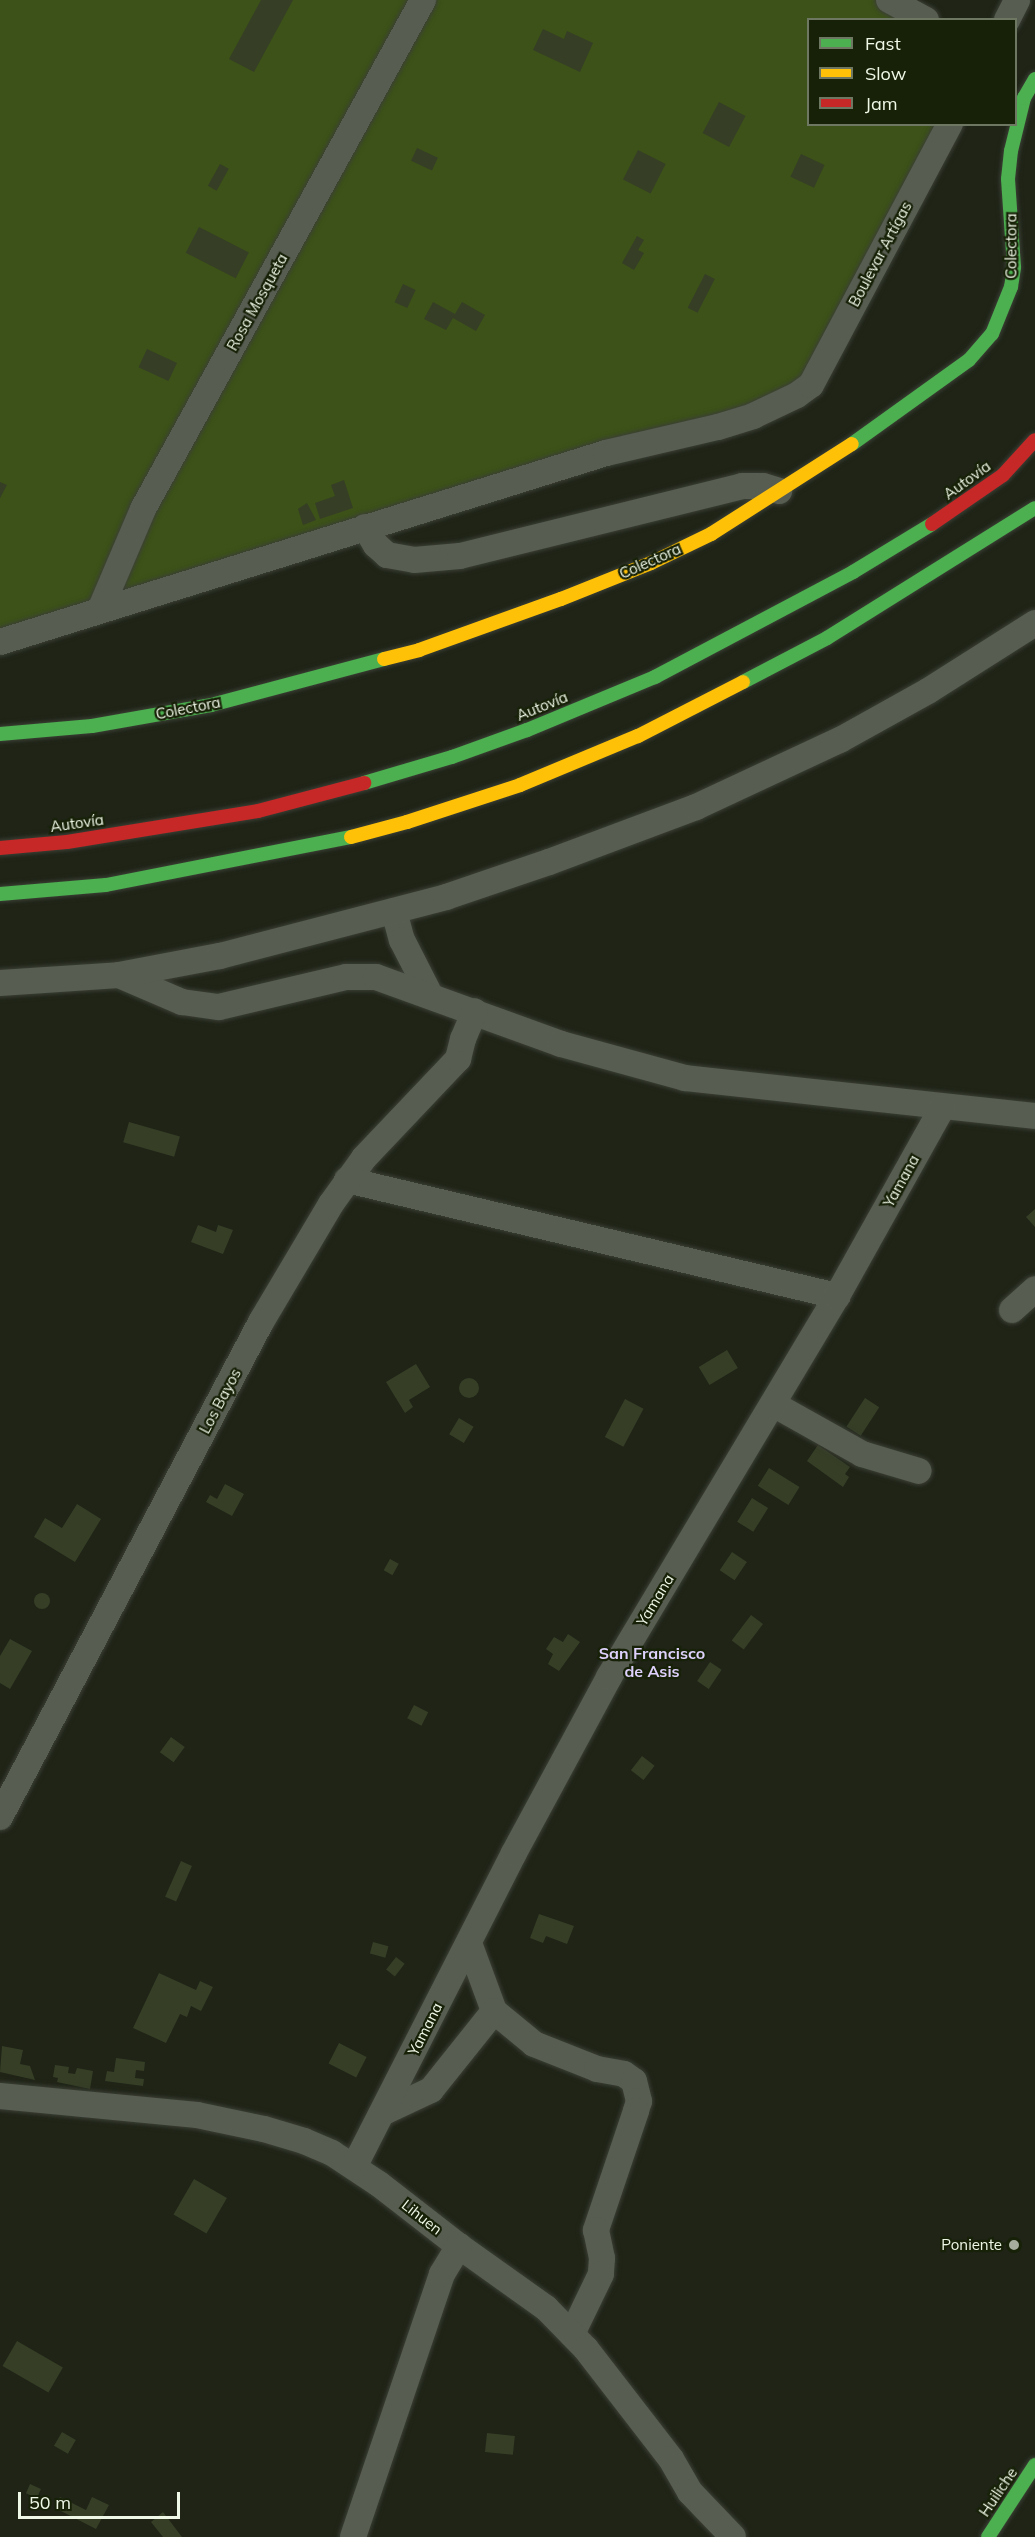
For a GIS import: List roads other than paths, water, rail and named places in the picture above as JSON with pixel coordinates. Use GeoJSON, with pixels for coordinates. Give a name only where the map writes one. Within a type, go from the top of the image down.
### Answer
{"type":"FeatureCollection","features":[{"type":"Feature","properties":{"kind":"street","name":"Rosa Mosqueta"},"geometry":{"type":"LineString","coordinates":[[100,610],[143,509],[423,0]]}},
{"type":"Feature","properties":{"kind":"street"},"geometry":{"type":"LineString","coordinates":[[889,0],[922,18]]}},
{"type":"Feature","properties":{"kind":"street","name":"Colectora"},"geometry":{"type":"LineString","coordinates":[[0,734],[92,726],[211,705],[419,650],[561,599],[651,563],[711,534],[887,421],[969,360],[992,334],[1011,287],[1014,267],[1008,179],[1011,151],[1024,98],[1035,79]]}},
{"type":"Feature","properties":{"kind":"street","name":"Boulevar Artígas"},"geometry":{"type":"LineString","coordinates":[[365,527],[606,453],[686,436],[745,418],[777,406],[810,385],[949,126]]}},
{"type":"Feature","properties":{"kind":"street","name":"Autovía"},"geometry":{"type":"LineString","coordinates":[[0,848],[67,842],[258,811],[441,760],[527,730],[655,677],[853,572],[954,511],[1003,475],[1035,440]]}},
{"type":"Feature","properties":{"kind":"street"},"geometry":{"type":"LineString","coordinates":[[0,642],[100,610],[147,598],[365,527],[376,546],[387,555],[414,560],[460,556],[742,486],[763,486],[778,491]]}},
{"type":"Feature","properties":{"kind":"street"},"geometry":{"type":"LineString","coordinates":[[0,894],[106,885],[321,845],[407,822],[520,785],[638,736],[827,638],[1035,508]]}},
{"type":"Feature","properties":{"kind":"street"},"geometry":{"type":"LineString","coordinates":[[0,983],[119,975],[220,956],[446,897],[549,862],[696,807],[840,740],[928,691],[1035,623]]}},
{"type":"Feature","properties":{"kind":"street"},"geometry":{"type":"LineString","coordinates":[[394,911],[402,940],[430,995]]}},
{"type":"Feature","properties":{"kind":"street"},"geometry":{"type":"LineString","coordinates":[[119,975],[182,1002],[219,1007],[345,977],[376,977],[561,1044],[685,1078],[942,1108],[1035,1116]]}},
{"type":"Feature","properties":{"kind":"street","name":"Los Bayos"},"geometry":{"type":"LineString","coordinates":[[0,1817],[261,1323],[347,1180],[364,1158],[458,1059],[463,1039],[475,1011]]}},
{"type":"Feature","properties":{"kind":"street","name":"Yamana"},"geometry":{"type":"LineString","coordinates":[[354,2167],[609,1677],[837,1296],[942,1108]]}},
{"type":"Feature","properties":{"kind":"street"},"geometry":{"type":"LineString","coordinates":[[347,1180],[837,1296]]}},
{"type":"Feature","properties":{"kind":"street"},"geometry":{"type":"LineString","coordinates":[[1012,1310],[1035,1289]]}},
{"type":"Feature","properties":{"kind":"street"},"geometry":{"type":"LineString","coordinates":[[773,1404],[862,1454],[918,1471]]}},
{"type":"Feature","properties":{"kind":"street"},"geometry":{"type":"LineString","coordinates":[[469,1943],[494,2011],[534,2044],[597,2069],[624,2073],[634,2081],[639,2101],[596,2230],[602,2258],[601,2274],[572,2334]]}},
{"type":"Feature","properties":{"kind":"street"},"geometry":{"type":"LineString","coordinates":[[382,2112],[431,2090],[494,2011]]}},
{"type":"Feature","properties":{"kind":"street","name":"Lihuen"},"geometry":{"type":"LineString","coordinates":[[0,2096],[197,2115],[304,2141],[354,2167],[380,2184],[459,2246],[546,2307],[572,2334],[671,2459],[690,2492],[733,2537]]}},
{"type":"Feature","properties":{"kind":"street"},"geometry":{"type":"LineString","coordinates":[[352,2537],[442,2274],[459,2246]]}},
{"type":"Feature","properties":{"kind":"street","name":"Huiliche"},"geometry":{"type":"LineString","coordinates":[[988,2537],[1035,2465]]}},
{"type":"Feature","properties":{"kind":"place","name":"Poniente"},"geometry":{"type":"Point","coordinates":[1014,2245]}},
{"type":"Feature","properties":{"kind":"district","name":"San Francisco de Asis"},"geometry":{"type":"Point","coordinates":[652,1662]}}]}
